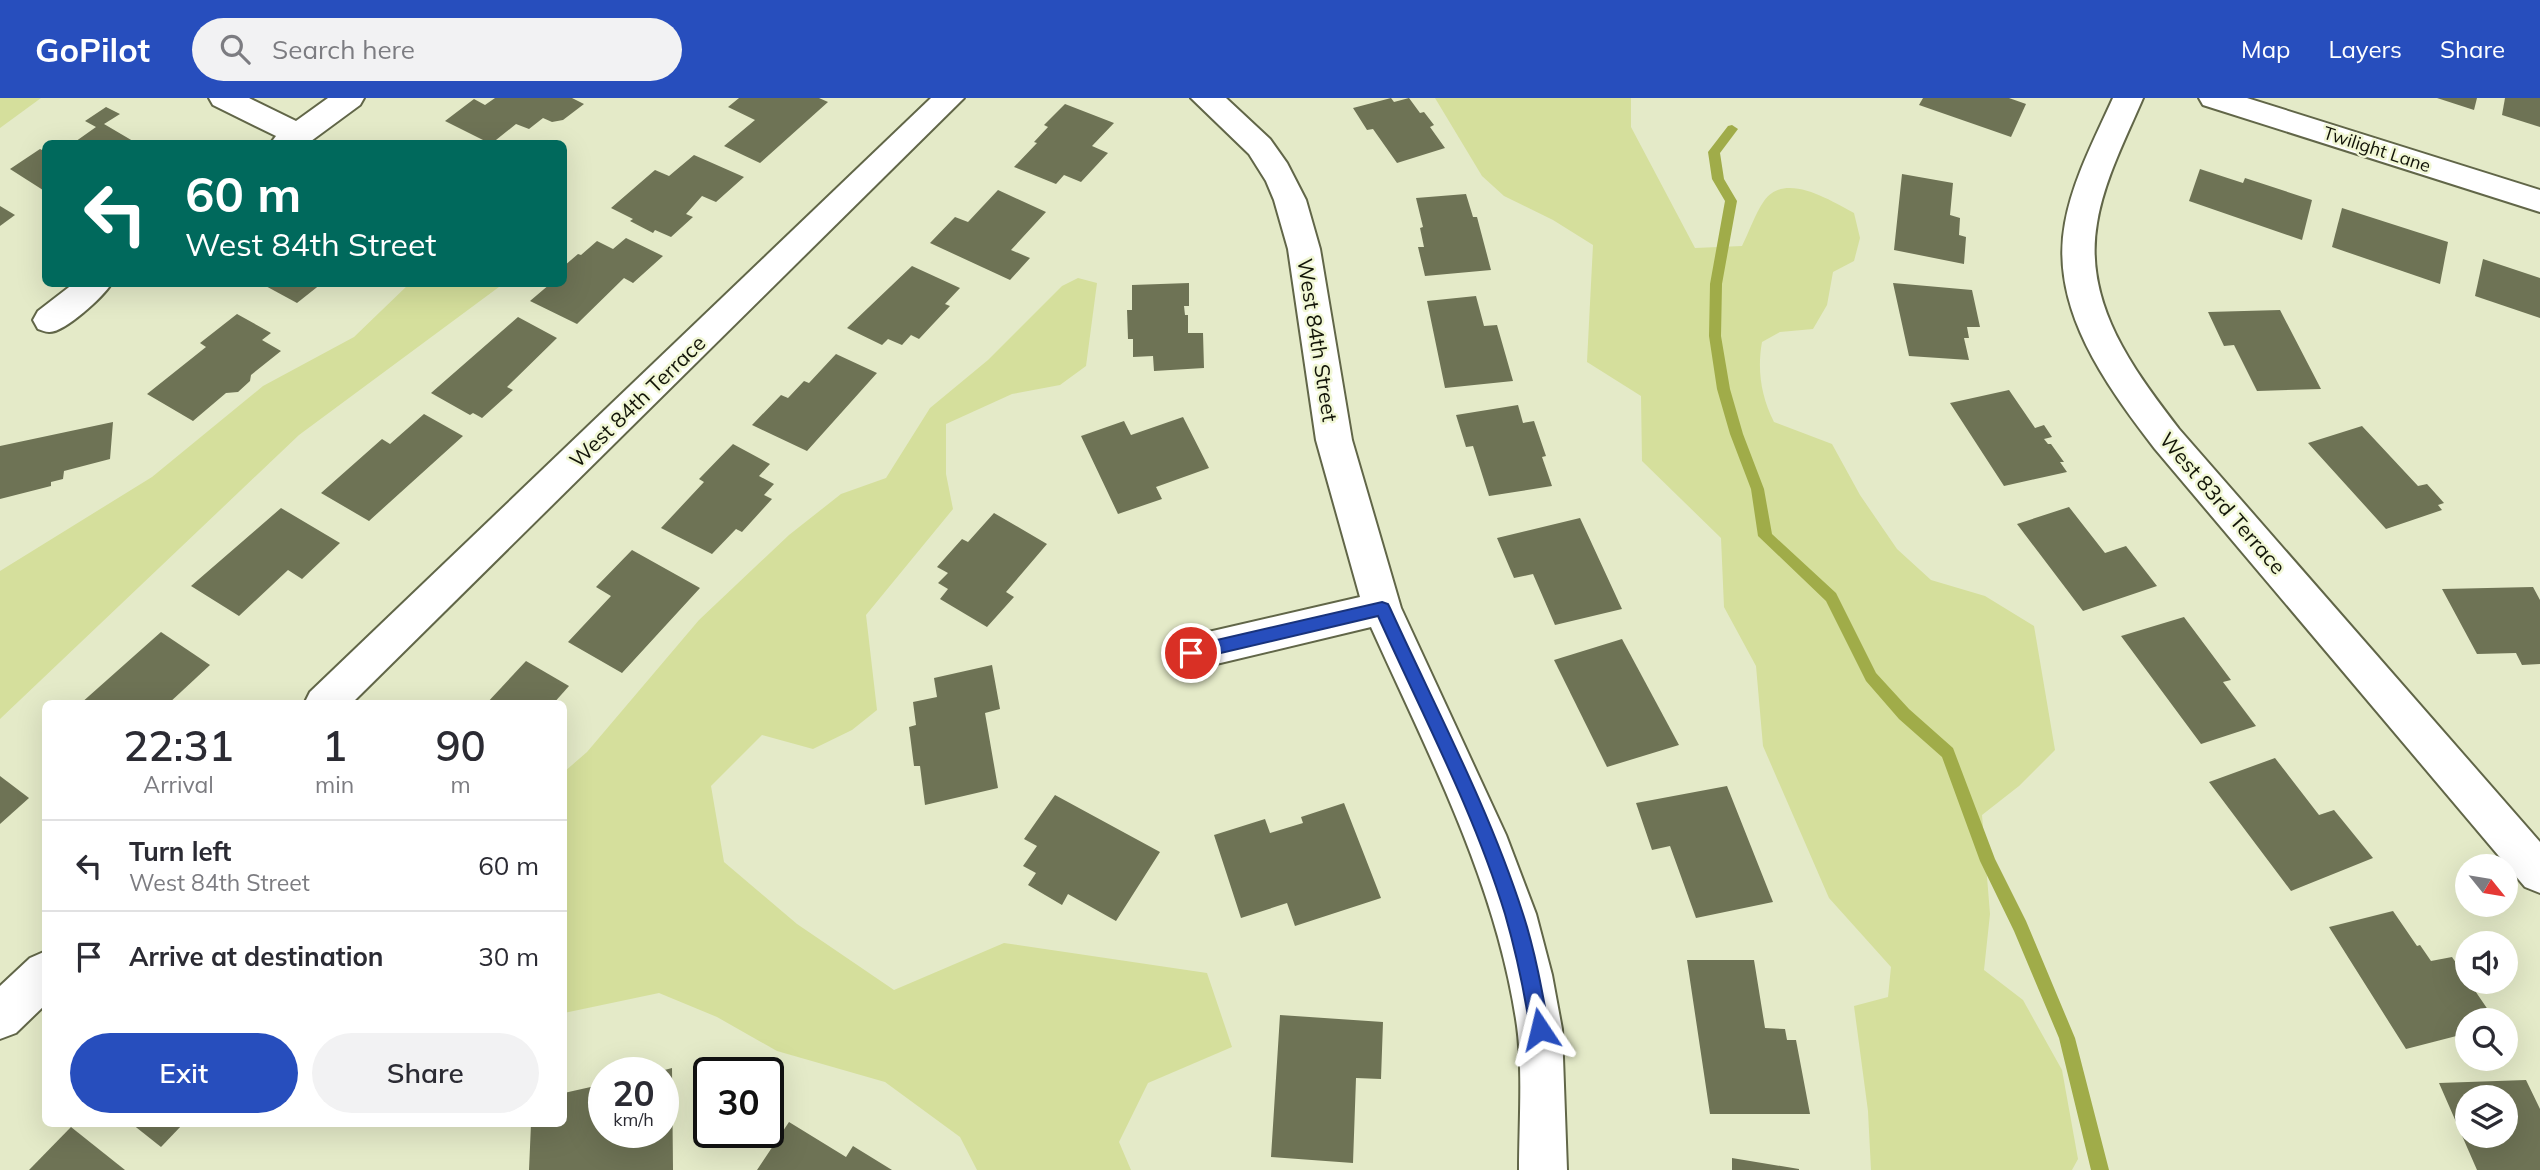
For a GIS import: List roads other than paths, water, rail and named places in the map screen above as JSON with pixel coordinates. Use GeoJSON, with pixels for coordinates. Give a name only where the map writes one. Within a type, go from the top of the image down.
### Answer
{"type":"FeatureCollection","features":[{"type":"Feature","properties":{"kind":"street"},"geometry":{"type":"LineString","coordinates":[[224,98],[291,139],[349,98]]}},
{"type":"Feature","properties":{"kind":"street","name":"West 84th Terrace"},"geometry":{"type":"LineString","coordinates":[[328,700],[949,98]]}},
{"type":"Feature","properties":{"kind":"street","name":"West 84th Street"},"geometry":{"type":"LineString","coordinates":[[1206,98],[1260,146],[1288,190],[1304,249],[1334,440],[1382,608],[1485,835],[1514,914],[1530,975],[1540,1029],[1543,1170]]}},
{"type":"Feature","properties":{"kind":"street","name":"West 83rd Terrace"},"geometry":{"type":"LineString","coordinates":[[2128,98],[2085,206],[2078,240],[2081,283],[2089,311],[2117,370],[2167,439],[2534,857]]}},
{"type":"Feature","properties":{"kind":"street","name":"Twilight Lane"},"geometry":{"type":"LineString","coordinates":[[2214,98],[2540,201]]}},
{"type":"Feature","properties":{"kind":"street"},"geometry":{"type":"LineString","coordinates":[[50,320],[91,287]]}},
{"type":"Feature","properties":{"kind":"street"},"geometry":{"type":"LineString","coordinates":[[1191,653],[1382,608]]}},
{"type":"Feature","properties":{"kind":"street"},"geometry":{"type":"LineString","coordinates":[[0,1017],[42,977]]}},
{"type":"Feature","properties":{"kind":"waterway"},"geometry":{"type":"LineString","coordinates":[[1732,129],[1714,152],[1718,179],[1731,201],[1719,258],[1714,310],[1715,336],[1731,418],[1762,503],[1765,536],[1831,597],[1871,677],[1904,714],[1948,753],[1988,861],[2020,926],[2067,1038],[2100,1170]]}}]}
